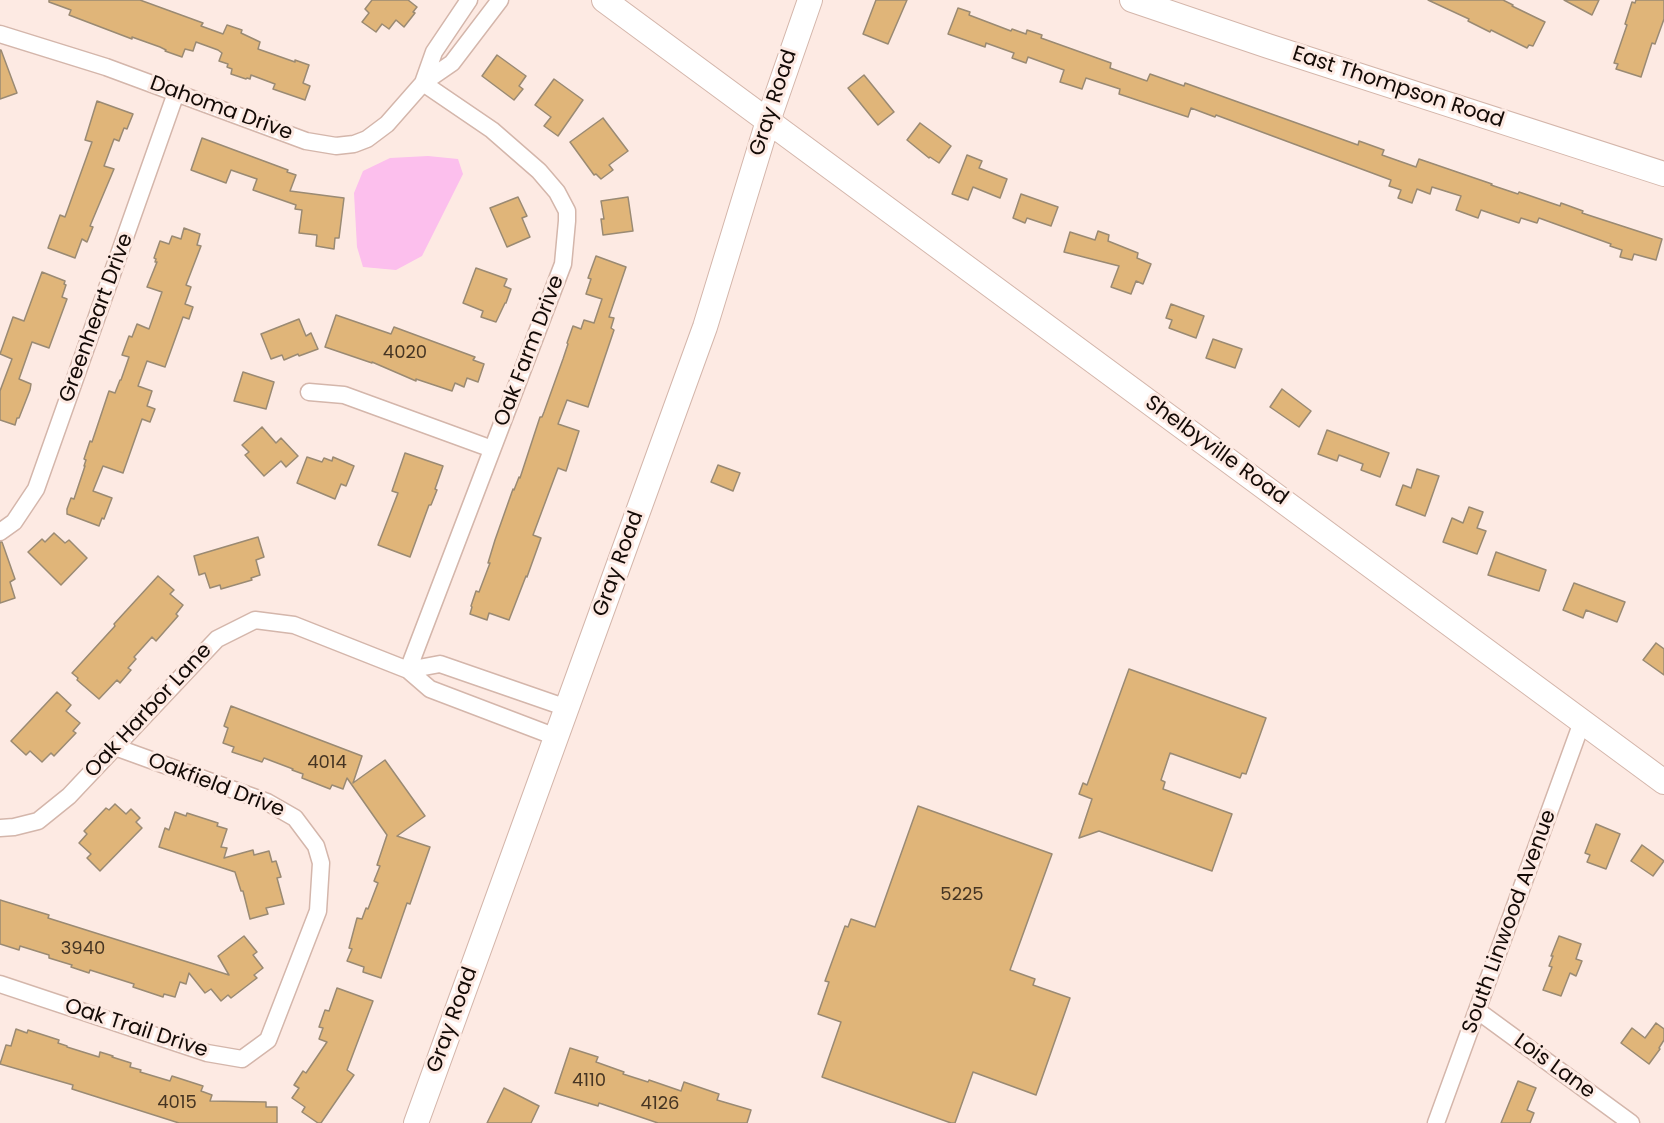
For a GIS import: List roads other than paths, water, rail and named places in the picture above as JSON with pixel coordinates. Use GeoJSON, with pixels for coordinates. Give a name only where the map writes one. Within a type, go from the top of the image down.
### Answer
{"type":"FeatureCollection","features":[{"type":"Feature","properties":{"kind":"main road"},"geometry":{"type":"LineString","coordinates":[[604,0],[768,121]]}},
{"type":"Feature","properties":{"kind":"main road","name":"Gray Road"},"geometry":{"type":"LineString","coordinates":[[416,1123],[705,327],[768,121],[810,0]]}},
{"type":"Feature","properties":{"kind":"main road","name":"East Thompson Road"},"geometry":{"type":"LineString","coordinates":[[1132,0],[1664,174]]}},
{"type":"Feature","properties":{"kind":"main road","name":"Shelbyville Road"},"geometry":{"type":"LineString","coordinates":[[768,121],[1664,782]]}},
{"type":"Feature","properties":{"kind":"street","name":"Dahoma Drive"},"geometry":{"type":"LineString","coordinates":[[423,83],[434,52],[470,0]]}},
{"type":"Feature","properties":{"kind":"street","name":"Dahoma Drive"},"geometry":{"type":"LineString","coordinates":[[0,34],[106,67],[306,141],[336,146],[354,144],[367,139],[387,124],[423,83],[452,63],[500,0]]}},
{"type":"Feature","properties":{"kind":"street","name":"Oak Farm Drive"},"geometry":{"type":"LineString","coordinates":[[408,670],[563,264],[567,221],[567,211],[557,192],[539,171],[492,130],[423,83]]}},
{"type":"Feature","properties":{"kind":"street","name":"Greenheart Drive"},"geometry":{"type":"LineString","coordinates":[[0,532],[15,522],[36,489],[176,93]]}},
{"type":"Feature","properties":{"kind":"street"},"geometry":{"type":"LineString","coordinates":[[309,392],[344,395],[492,449]]}},
{"type":"Feature","properties":{"kind":"street","name":"Oak Harbor Lane"},"geometry":{"type":"LineString","coordinates":[[0,828],[38,821],[69,796],[217,639],[255,620],[294,625],[408,670],[430,689],[556,737]]}},
{"type":"Feature","properties":{"kind":"street"},"geometry":{"type":"LineString","coordinates":[[408,670],[440,664],[567,708]]}},
{"type":"Feature","properties":{"kind":"street","name":"South Linwood Avenue"},"geometry":{"type":"LineString","coordinates":[[1436,1123],[1582,722]]}},
{"type":"Feature","properties":{"kind":"street","name":"Oakfield Drive"},"geometry":{"type":"LineString","coordinates":[[115,747],[267,802],[295,818],[316,846],[321,863],[318,911],[268,1040]]}},
{"type":"Feature","properties":{"kind":"street","name":"Oak Trail Drive"},"geometry":{"type":"LineString","coordinates":[[0,984],[207,1053],[242,1059],[268,1040]]}},
{"type":"Feature","properties":{"kind":"street","name":"Lois Lane"},"geometry":{"type":"LineString","coordinates":[[1478,1011],[1631,1123]]}}]}
